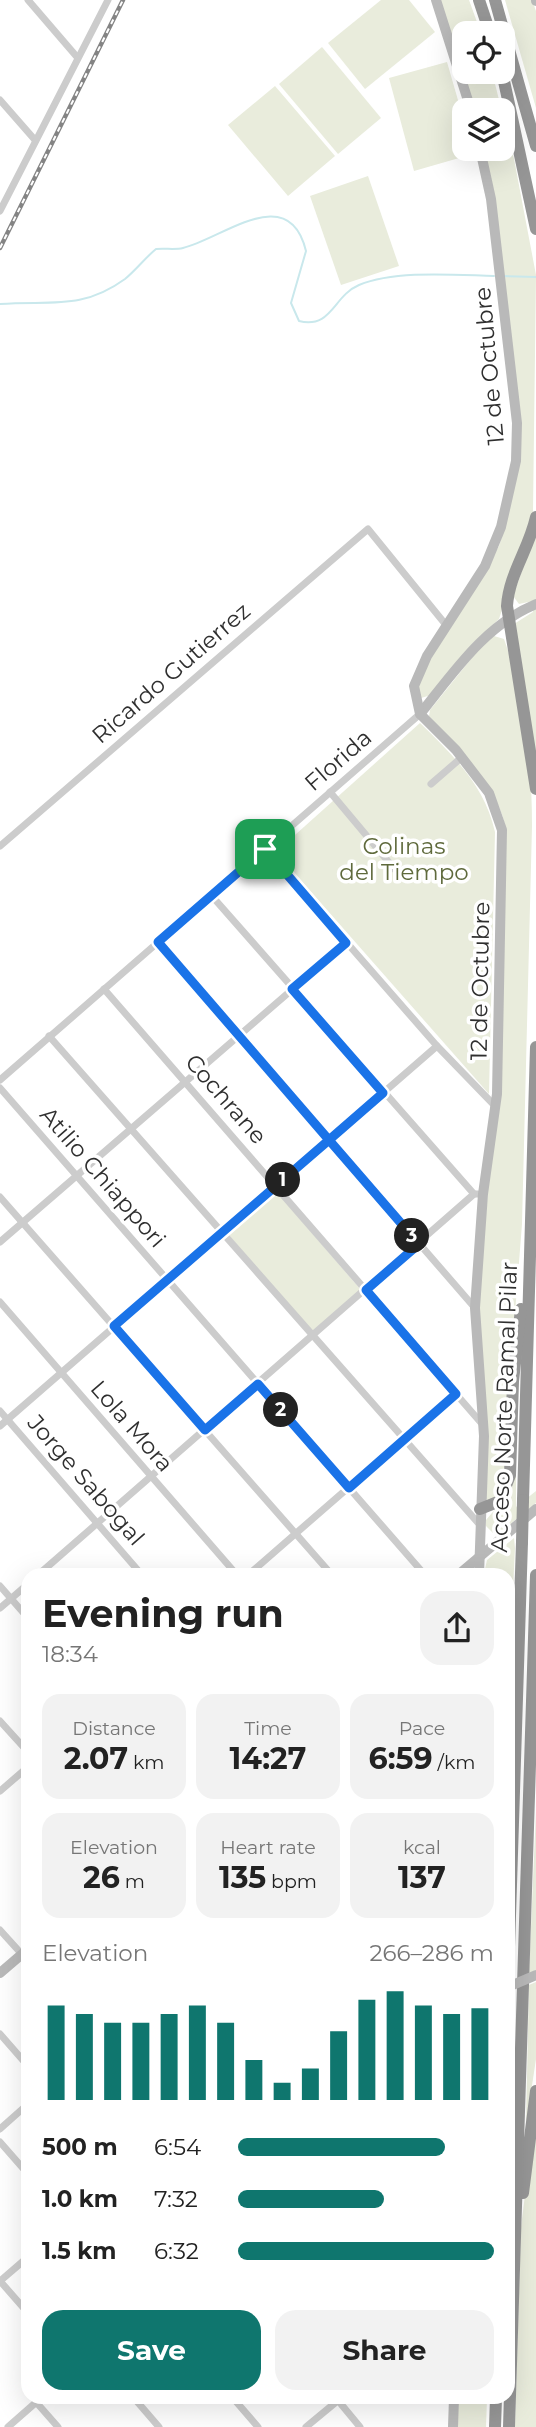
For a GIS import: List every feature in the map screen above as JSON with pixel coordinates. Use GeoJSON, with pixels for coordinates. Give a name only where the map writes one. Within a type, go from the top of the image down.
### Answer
{"type":"FeatureCollection","features":[{"type":"Feature","properties":{"kind":"highway"},"geometry":{"type":"LineString","coordinates":[[479,0],[486,21]]}},
{"type":"Feature","properties":{"kind":"highway"},"geometry":{"type":"LineString","coordinates":[[495,0],[536,146]]}},
{"type":"Feature","properties":{"kind":"highway"},"geometry":{"type":"LineString","coordinates":[[505,84],[536,229]]}},
{"type":"Feature","properties":{"kind":"highway"},"geometry":{"type":"LineString","coordinates":[[536,517],[528,545],[509,586],[507,619],[536,789]]}},
{"type":"Feature","properties":{"kind":"highway","name":"Acceso Norte Ramal Pilar"},"geometry":{"type":"LineString","coordinates":[[515,1726],[536,1047]]}},
{"type":"Feature","properties":{"kind":"highway"},"geometry":{"type":"LineString","coordinates":[[480,1508],[500,1501],[509,1481],[516,1345],[530,1250]]}},
{"type":"Feature","properties":{"kind":"highway","name":"Acceso Norte Ramal Pilar"},"geometry":{"type":"LineString","coordinates":[[515,2234],[536,1576]]}},
{"type":"Feature","properties":{"kind":"highway"},"geometry":{"type":"LineString","coordinates":[[536,1696],[531,1725],[536,1771]]}},
{"type":"Feature","properties":{"kind":"highway"},"geometry":{"type":"LineString","coordinates":[[515,2258],[536,2091]]}},
{"type":"Feature","properties":{"kind":"highway"},"geometry":{"type":"LineString","coordinates":[[495,2427],[496,2404]]}},
{"type":"Feature","properties":{"kind":"highway","name":"Acceso Norte Ramal Pilar"},"geometry":{"type":"LineString","coordinates":[[509,2427],[510,2404]]}},
{"type":"Feature","properties":{"kind":"street"},"geometry":{"type":"LineString","coordinates":[[28,0],[77,57]]}},
{"type":"Feature","properties":{"kind":"street"},"geometry":{"type":"LineString","coordinates":[[0,211],[108,0]]}},
{"type":"Feature","properties":{"kind":"street"},"geometry":{"type":"LineString","coordinates":[[436,0],[467,98]]}},
{"type":"Feature","properties":{"kind":"street"},"geometry":{"type":"LineString","coordinates":[[0,100],[35,140]]}},
{"type":"Feature","properties":{"kind":"street","name":"12 de Octubre"},"geometry":{"type":"LineString","coordinates":[[479,1568],[483,1426],[475,1308],[479,1194],[496,1107],[502,830],[489,793],[420,713],[415,701],[415,681],[446,625],[491,554],[503,519],[516,461],[517,423],[502,289],[482,161]]}},
{"type":"Feature","properties":{"kind":"street","name":"Ricardo Gutierrez"},"geometry":{"type":"LineString","coordinates":[[0,846],[368,529],[446,625]]}},
{"type":"Feature","properties":{"kind":"street","name":"Florida"},"geometry":{"type":"LineString","coordinates":[[0,1080],[420,713],[478,644],[507,619],[533,605]]}},
{"type":"Feature","properties":{"kind":"street"},"geometry":{"type":"LineString","coordinates":[[431,784],[461,758]]}},
{"type":"Feature","properties":{"kind":"street"},"geometry":{"type":"LineString","coordinates":[[330,792],[397,872]]}},
{"type":"Feature","properties":{"kind":"street"},"geometry":{"type":"LineString","coordinates":[[265,849],[437,1046],[496,1107]]}},
{"type":"Feature","properties":{"kind":"street"},"geometry":{"type":"LineString","coordinates":[[46,1568],[479,1194],[383,1093],[211,895]]}},
{"type":"Feature","properties":{"kind":"street"},"geometry":{"type":"LineString","coordinates":[[158,942],[475,1308]]}},
{"type":"Feature","properties":{"kind":"street"},"geometry":{"type":"LineString","coordinates":[[0,1242],[346,943]]}},
{"type":"Feature","properties":{"kind":"street","name":"Cochrane"},"geometry":{"type":"LineString","coordinates":[[104,989],[483,1426]]}},
{"type":"Feature","properties":{"kind":"street"},"geometry":{"type":"LineString","coordinates":[[49,1036],[402,1441],[489,1535],[504,1536]]}},
{"type":"Feature","properties":{"kind":"street"},"geometry":{"type":"LineString","coordinates":[[0,1426],[437,1046]]}},
{"type":"Feature","properties":{"kind":"street","name":"Atilio Chiappori"},"geometry":{"type":"LineString","coordinates":[[0,1088],[419,1568]]}},
{"type":"Feature","properties":{"kind":"street"},"geometry":{"type":"LineString","coordinates":[[0,1197],[326,1568]]}},
{"type":"Feature","properties":{"kind":"street","name":"Lola Mora"},"geometry":{"type":"LineString","coordinates":[[0,1302],[231,1568]]}},
{"type":"Feature","properties":{"kind":"street"},"geometry":{"type":"LineString","coordinates":[[256,1568],[456,1394]]}},
{"type":"Feature","properties":{"kind":"street","name":"Jorge Sabogal"},"geometry":{"type":"LineString","coordinates":[[0,1411],[136,1568]]}},
{"type":"Feature","properties":{"kind":"street"},"geometry":{"type":"LineString","coordinates":[[466,1568],[536,1510]]}},
{"type":"Feature","properties":{"kind":"street"},"geometry":{"type":"LineString","coordinates":[[0,1586],[21,1610]]}},
{"type":"Feature","properties":{"kind":"street"},"geometry":{"type":"LineString","coordinates":[[0,1608],[21,1590]]}},
{"type":"Feature","properties":{"kind":"street"},"geometry":{"type":"LineString","coordinates":[[0,1721],[21,1744]]}},
{"type":"Feature","properties":{"kind":"street"},"geometry":{"type":"LineString","coordinates":[[0,1791],[21,1772]]}},
{"type":"Feature","properties":{"kind":"street"},"geometry":{"type":"LineString","coordinates":[[0,1930],[21,1950]]}},
{"type":"Feature","properties":{"kind":"street"},"geometry":{"type":"LineString","coordinates":[[0,1973],[21,1958]]}},
{"type":"Feature","properties":{"kind":"street"},"geometry":{"type":"LineString","coordinates":[[515,1984],[536,1975]]}},
{"type":"Feature","properties":{"kind":"street"},"geometry":{"type":"LineString","coordinates":[[0,2034],[21,2058]]}},
{"type":"Feature","properties":{"kind":"street"},"geometry":{"type":"LineString","coordinates":[[0,2129],[21,2110]]}},
{"type":"Feature","properties":{"kind":"street"},"geometry":{"type":"LineString","coordinates":[[0,2142],[21,2166]]}},
{"type":"Feature","properties":{"kind":"street"},"geometry":{"type":"LineString","coordinates":[[21,2263],[0,2281],[21,2305]]}},
{"type":"Feature","properties":{"kind":"street"},"geometry":{"type":"LineString","coordinates":[[0,2420],[7,2427],[33,2404]]}},
{"type":"Feature","properties":{"kind":"street"},"geometry":{"type":"LineString","coordinates":[[41,2404],[58,2427]]}},
{"type":"Feature","properties":{"kind":"street"},"geometry":{"type":"LineString","coordinates":[[139,2404],[159,2427]]}},
{"type":"Feature","properties":{"kind":"street"},"geometry":{"type":"LineString","coordinates":[[238,2404],[258,2427]]}},
{"type":"Feature","properties":{"kind":"street"},"geometry":{"type":"LineString","coordinates":[[306,2427],[331,2404]]}},
{"type":"Feature","properties":{"kind":"street"},"geometry":{"type":"LineString","coordinates":[[343,2404],[360,2427]]}},
{"type":"Feature","properties":{"kind":"street"},"geometry":{"type":"LineString","coordinates":[[453,2427],[454,2404]]}},
{"type":"Feature","properties":{"kind":"green space"},"geometry":{"type":"Polygon","coordinates":[[[381,0],[409,0],[435,32],[365,89],[328,43],[381,0]]]}},
{"type":"Feature","properties":{"kind":"green space"},"geometry":{"type":"Polygon","coordinates":[[[439,0],[469,0],[477,21],[452,21],[452,40],[439,0]]]}},
{"type":"Feature","properties":{"kind":"green space"},"geometry":{"type":"Polygon","coordinates":[[[505,0],[532,0],[536,11],[536,108],[515,35],[515,21],[511,21],[505,0]]]}},
{"type":"Feature","properties":{"kind":"green space"},"geometry":{"type":"Polygon","coordinates":[[[322,47],[381,118],[338,154],[279,84],[322,47]]]}},
{"type":"Feature","properties":{"kind":"green space"},"geometry":{"type":"Polygon","coordinates":[[[447,62],[457,98],[452,98],[452,160],[414,171],[389,78],[447,62]]]}},
{"type":"Feature","properties":{"kind":"green space"},"geometry":{"type":"Polygon","coordinates":[[[466,84],[495,84],[499,98],[471,98],[466,84]]]}},
{"type":"Feature","properties":{"kind":"green space"},"geometry":{"type":"Polygon","coordinates":[[[275,86],[335,156],[288,196],[228,125],[275,86]]]}},
{"type":"Feature","properties":{"kind":"green space"},"geometry":{"type":"Polygon","coordinates":[[[486,161],[514,161],[536,275],[533,512],[499,619],[473,643],[431,695],[421,698],[417,689],[427,662],[499,546],[504,530],[520,411],[486,161]]]}},
{"type":"Feature","properties":{"kind":"green space"},"geometry":{"type":"Polygon","coordinates":[[[368,176],[399,266],[341,285],[310,196],[368,176]]]}},
{"type":"Feature","properties":{"kind":"green space"},"geometry":{"type":"Polygon","coordinates":[[[536,531],[536,761],[514,624],[533,612],[533,601],[519,604],[513,596],[536,531]]]}},
{"type":"Feature","properties":{"kind":"green space"},"geometry":{"type":"Polygon","coordinates":[[[494,636],[504,639],[522,707],[529,755],[532,826],[522,1224],[509,1390],[507,1467],[495,1502],[485,1499],[478,1314],[502,1014],[505,825],[493,794],[484,780],[429,716],[430,710],[487,639],[494,636]]]}},
{"type":"Feature","properties":{"kind":"green space","name":"Colinas del Tiempo"},"geometry":{"type":"Polygon","coordinates":[[[420,723],[456,759],[476,786],[495,832],[489,1094],[276,852],[420,723]]]}},
{"type":"Feature","properties":{"kind":"green space"},"geometry":{"type":"Polygon","coordinates":[[[276,1191],[361,1290],[312,1333],[227,1233],[276,1191]]]}},
{"type":"Feature","properties":{"kind":"green space"},"geometry":{"type":"Polygon","coordinates":[[[516,1462],[516,1507],[536,1491],[536,1503],[499,1533],[493,1533],[486,1526],[486,1520],[497,1507],[516,1462]]]}},
{"type":"Feature","properties":{"kind":"green space"},"geometry":{"type":"Polygon","coordinates":[[[514,1538],[514,1568],[485,1568],[487,1560],[514,1538]]]}},
{"type":"Feature","properties":{"kind":"green space"},"geometry":{"type":"Polygon","coordinates":[[[536,1811],[536,1970],[529,1974],[536,1811]]]}},
{"type":"Feature","properties":{"kind":"green space"},"geometry":{"type":"Polygon","coordinates":[[[536,1982],[536,2059],[526,2125],[529,1985],[536,1982]]]}},
{"type":"Feature","properties":{"kind":"green space"},"geometry":{"type":"Polygon","coordinates":[[[536,2108],[536,2427],[515,2427],[521,2227],[536,2108]]]}},
{"type":"Feature","properties":{"kind":"green space"},"geometry":{"type":"Polygon","coordinates":[[[458,2404],[487,2404],[486,2427],[457,2427],[458,2404]]]}},
{"type":"Feature","properties":{"kind":"waterway"},"geometry":{"type":"LineString","coordinates":[[0,304],[64,302],[94,296],[125,279],[156,249],[183,248],[235,226],[270,216],[285,219],[297,230],[306,251],[291,303],[299,321],[319,320],[350,290],[374,280],[425,274],[494,276]]}},
{"type":"Feature","properties":{"kind":"waterway"},"geometry":{"type":"LineString","coordinates":[[503,276],[536,277]]}},
{"type":"Feature","properties":{"kind":"railway"},"geometry":{"type":"LineString","coordinates":[[0,248],[123,0]]}},
{"type":"Feature","properties":{"kind":"route"},"geometry":{"type":"LineString","coordinates":[[265,849],[158,942],[329,1140],[114,1326],[205,1430],[258,1384],[349,1488],[456,1394],[366,1290],[419,1244],[329,1140],[383,1093],[292,989],[346,943],[265,849]]}}]}
